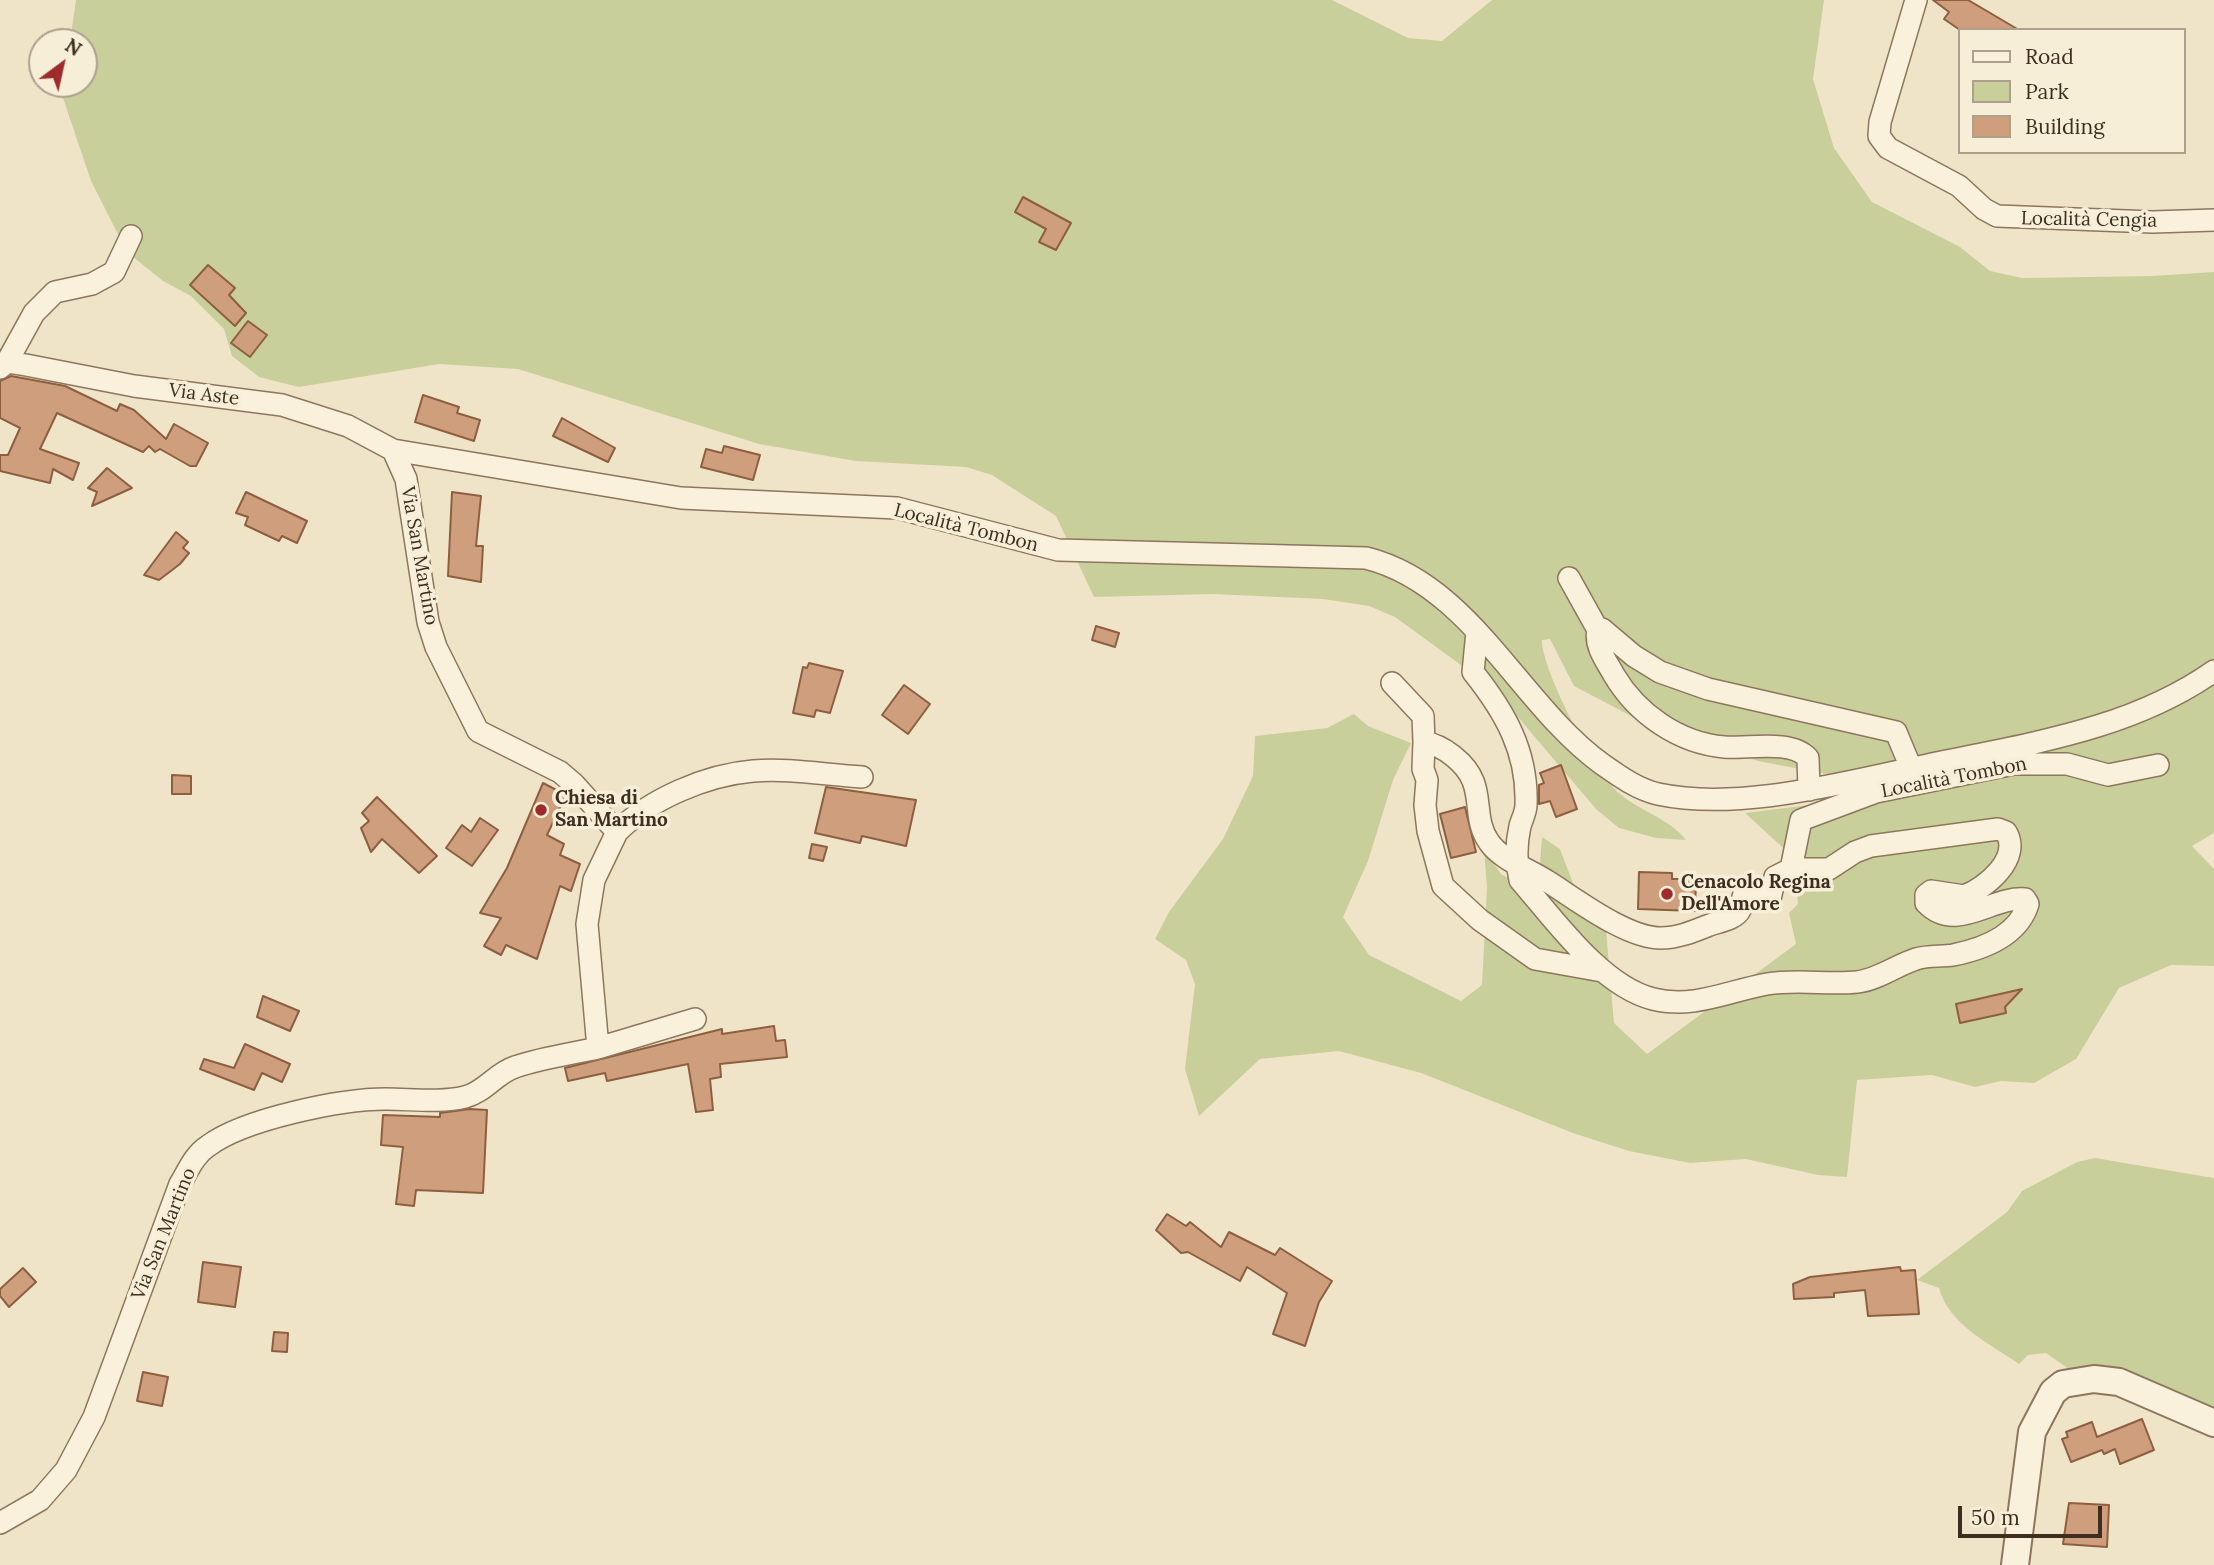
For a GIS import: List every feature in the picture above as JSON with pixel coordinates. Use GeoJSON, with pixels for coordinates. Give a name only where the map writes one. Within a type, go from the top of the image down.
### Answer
{"type":"FeatureCollection","features":[{"type":"Feature","properties":{"kind":"street","name":"Località Cengia"},"geometry":{"type":"LineString","coordinates":[[1916,0],[1880,122],[1880,136],[1888,148],[1959,186],[1984,209],[1997,216],[2166,222],[2214,220]]}},
{"type":"Feature","properties":{"kind":"street","name":"Via Aste"},"geometry":{"type":"LineString","coordinates":[[131,236],[114,272],[92,284],[55,292],[34,313],[4,365],[64,370],[134,386],[282,405],[348,426],[393,450]]}},
{"type":"Feature","properties":{"kind":"street","name":"Località Tombon"},"geometry":{"type":"LineString","coordinates":[[393,450],[681,498],[897,508],[1058,550],[1366,558],[1387,564],[1419,582],[1477,632],[1567,734],[1630,783],[1657,793],[1690,797],[1809,790],[2058,739],[2160,702],[2189,688],[2214,671]]}},
{"type":"Feature","properties":{"kind":"street","name":"Via San Martino"},"geometry":{"type":"LineString","coordinates":[[393,450],[406,479],[428,622],[436,646],[478,731],[559,772],[574,784],[617,832]]}},
{"type":"Feature","properties":{"kind":"street","name":"Località Tombon"},"geometry":{"type":"LineString","coordinates":[[1569,578],[1598,630],[1597,637],[1602,654],[1618,682],[1661,725],[1693,742],[1722,747],[1794,749],[1808,758],[1809,790]]}},
{"type":"Feature","properties":{"kind":"street","name":"Località Tombon"},"geometry":{"type":"LineString","coordinates":[[1598,630],[1602,629],[1613,636],[1634,656],[1660,672],[1708,689],[1896,732],[1911,768]]}},
{"type":"Feature","properties":{"kind":"street"},"geometry":{"type":"LineString","coordinates":[[1477,632],[1473,672],[1500,707],[1519,743],[1527,808],[1520,829],[1516,863]]}},
{"type":"Feature","properties":{"kind":"street","name":"Località Tombon"},"geometry":{"type":"LineString","coordinates":[[1392,683],[1423,716],[1423,769],[1427,780],[1428,831],[1443,886],[1480,920],[1535,959],[1602,971]]}},
{"type":"Feature","properties":{"kind":"street","name":"Località Tombon"},"geometry":{"type":"LineString","coordinates":[[1424,742],[1434,744],[1453,756],[1475,782],[1476,806],[1482,831],[1490,844],[1516,863],[1629,930],[1661,938],[1689,933],[1734,916],[1740,910],[1744,894],[1770,899],[1776,877],[1791,869],[1829,869],[1855,852],[1871,846],[1998,829],[2006,832],[2011,843],[2009,858],[1997,872],[1964,896],[1931,891],[1926,895],[1926,903],[1935,910],[1953,915],[1969,914],[2012,899],[2025,900],[2028,904],[2022,916],[1997,941],[1954,955],[1918,958],[1858,982],[1829,980],[1767,984],[1702,1002],[1677,1002],[1652,999],[1602,971],[1520,880],[1516,863]]}},
{"type":"Feature","properties":{"kind":"street","name":"Località Tombon"},"geometry":{"type":"LineString","coordinates":[[1791,869],[1801,820],[1876,792],[2029,762],[2067,764],[2108,775],[2158,765]]}},
{"type":"Feature","properties":{"kind":"street"},"geometry":{"type":"LineString","coordinates":[[598,1048],[587,924],[594,880],[617,832],[634,815],[650,806],[677,793],[729,775],[754,771],[862,777]]}},
{"type":"Feature","properties":{"kind":"street","name":"Via San Martino"},"geometry":{"type":"LineString","coordinates":[[0,1522],[40,1500],[66,1471],[94,1417],[180,1184],[193,1161],[206,1147],[256,1124],[303,1111],[385,1099],[465,1097],[480,1090],[496,1075],[515,1067],[598,1048],[695,1019]]}},
{"type":"Feature","properties":{"kind":"street"},"geometry":{"type":"LineString","coordinates":[[2015,1565],[2032,1432],[2053,1392],[2063,1384],[2094,1379],[2119,1382],[2214,1423]]}},
{"type":"Feature","properties":{"kind":"green space"},"geometry":{"type":"Polygon","coordinates":[[[76,0],[1332,0],[1408,38],[1442,41],[1492,0],[1824,0],[1813,79],[1834,148],[1872,202],[1960,247],[1990,271],[2022,278],[2214,272],[2214,833],[2192,846],[2214,869],[2214,966],[2171,965],[2119,988],[2076,1059],[2034,1083],[2001,1081],[1975,1087],[1932,1075],[1857,1080],[1847,1177],[1818,1175],[1746,1159],[1690,1163],[1629,1151],[1573,1133],[1421,1073],[1339,1051],[1260,1059],[1199,1116],[1185,1069],[1195,984],[1186,960],[1155,939],[1169,912],[1223,839],[1253,776],[1255,736],[1327,728],[1354,714],[1368,726],[1411,743],[1393,780],[1368,861],[1343,917],[1369,955],[1461,1001],[1482,985],[1487,887],[1484,849],[1501,874],[1529,890],[1539,878],[1542,837],[1560,849],[1581,904],[1606,930],[1614,1023],[1647,1054],[1796,944],[1789,913],[1798,904],[1793,857],[1745,813],[1873,797],[1884,785],[1758,761],[1652,727],[1574,686],[1550,639],[1542,640],[1550,673],[1560,696],[1585,744],[1610,783],[1628,800],[1672,826],[1686,840],[1656,838],[1619,828],[1596,809],[1494,689],[1395,617],[1369,606],[1323,599],[1212,594],[1094,597],[1056,516],[992,475],[966,467],[856,461],[759,444],[518,369],[439,364],[299,387],[259,377],[232,356],[224,329],[191,296],[163,281],[127,252],[91,181],[63,98],[98,98],[98,28],[72,28],[76,0]]]}},
{"type":"Feature","properties":{"kind":"green space"},"geometry":{"type":"Polygon","coordinates":[[[2095,1158],[2214,1178],[2214,1410],[2076,1374],[2046,1353],[2028,1355],[2019,1364],[1961,1323],[1944,1301],[1939,1288],[1917,1280],[2007,1212],[2022,1191],[2077,1162],[2095,1158]]]}},
{"type":"Feature","properties":{"kind":"building"},"geometry":{"type":"Polygon","coordinates":[[[1933,0],[1968,0],[2016,28],[1958,29],[1944,19],[1949,12],[1933,0]]]}},
{"type":"Feature","properties":{"kind":"building"},"geometry":{"type":"Polygon","coordinates":[[[1023,197],[1071,223],[1056,250],[1039,242],[1046,229],[1015,212],[1023,197]]]}},
{"type":"Feature","properties":{"kind":"building"},"geometry":{"type":"Polygon","coordinates":[[[208,265],[235,288],[229,295],[246,313],[235,326],[190,285],[208,265]]]}},
{"type":"Feature","properties":{"kind":"building"},"geometry":{"type":"Polygon","coordinates":[[[248,321],[267,335],[250,357],[231,343],[248,321]]]}},
{"type":"Feature","properties":{"kind":"building"},"geometry":{"type":"Polygon","coordinates":[[[11,376],[65,386],[117,411],[120,404],[134,410],[166,439],[174,424],[208,443],[196,466],[190,466],[160,449],[155,452],[149,446],[143,452],[57,413],[40,449],[79,463],[73,480],[53,469],[50,483],[0,471],[0,455],[8,455],[20,428],[0,418],[0,381],[11,376]]]}},
{"type":"Feature","properties":{"kind":"building"},"geometry":{"type":"Polygon","coordinates":[[[423,395],[459,407],[457,413],[480,420],[474,441],[415,422],[423,395]]]}},
{"type":"Feature","properties":{"kind":"building"},"geometry":{"type":"Polygon","coordinates":[[[562,418],[615,448],[608,462],[553,436],[562,418]]]}},
{"type":"Feature","properties":{"kind":"building"},"geometry":{"type":"Polygon","coordinates":[[[724,446],[760,455],[753,480],[701,467],[706,449],[722,453],[724,446]]]}},
{"type":"Feature","properties":{"kind":"building"},"geometry":{"type":"Polygon","coordinates":[[[107,468],[132,488],[92,506],[97,492],[88,488],[107,468]]]}},
{"type":"Feature","properties":{"kind":"building"},"geometry":{"type":"Polygon","coordinates":[[[246,492],[307,521],[297,543],[282,536],[279,541],[245,525],[248,517],[236,513],[246,492]]]}},
{"type":"Feature","properties":{"kind":"building"},"geometry":{"type":"Polygon","coordinates":[[[452,492],[481,496],[476,546],[483,546],[481,582],[448,576],[452,492]]]}},
{"type":"Feature","properties":{"kind":"building"},"geometry":{"type":"Polygon","coordinates":[[[176,532],[188,542],[183,548],[189,553],[180,564],[159,580],[144,575],[176,532]]]}},
{"type":"Feature","properties":{"kind":"building"},"geometry":{"type":"Polygon","coordinates":[[[1096,626],[1119,633],[1115,647],[1092,640],[1096,626]]]}},
{"type":"Feature","properties":{"kind":"building"},"geometry":{"type":"Polygon","coordinates":[[[809,663],[843,671],[830,713],[816,710],[814,717],[793,713],[803,667],[807,668],[809,663]]]}},
{"type":"Feature","properties":{"kind":"building"},"geometry":{"type":"Polygon","coordinates":[[[904,685],[930,704],[908,734],[882,715],[904,685]]]}},
{"type":"Feature","properties":{"kind":"building"},"geometry":{"type":"Polygon","coordinates":[[[1561,765],[1577,809],[1556,817],[1550,801],[1539,804],[1539,785],[1544,783],[1540,773],[1561,765]]]}},
{"type":"Feature","properties":{"kind":"building"},"geometry":{"type":"Polygon","coordinates":[[[172,775],[191,776],[191,794],[172,794],[172,775]]]}},
{"type":"Feature","properties":{"kind":"building"},"geometry":{"type":"Polygon","coordinates":[[[543,783],[566,795],[547,835],[564,844],[560,855],[580,864],[571,891],[560,886],[537,959],[506,945],[501,955],[484,946],[501,918],[480,913],[507,868],[543,783]]]}},
{"type":"Feature","properties":{"kind":"building"},"geometry":{"type":"Polygon","coordinates":[[[826,787],[916,800],[906,846],[862,836],[860,843],[815,833],[826,787]]]}},
{"type":"Feature","properties":{"kind":"building"},"geometry":{"type":"Polygon","coordinates":[[[377,797],[437,856],[419,873],[382,839],[371,852],[361,828],[369,821],[362,813],[377,797]]]}},
{"type":"Feature","properties":{"kind":"building"},"geometry":{"type":"Polygon","coordinates":[[[1465,807],[1476,852],[1451,858],[1440,814],[1465,807]]]}},
{"type":"Feature","properties":{"kind":"building"},"geometry":{"type":"Polygon","coordinates":[[[480,818],[498,830],[472,866],[446,848],[462,825],[471,832],[480,818]]]}},
{"type":"Feature","properties":{"kind":"building"},"geometry":{"type":"Polygon","coordinates":[[[812,844],[827,847],[823,861],[809,858],[812,844]]]}},
{"type":"Feature","properties":{"kind":"building","name":"Cenacolo Regina Dell'Amore"},"geometry":{"type":"Polygon","coordinates":[[[1639,872],[1672,873],[1672,879],[1696,879],[1695,911],[1638,909],[1639,872]]]}},
{"type":"Feature","properties":{"kind":"building"},"geometry":{"type":"Polygon","coordinates":[[[2022,989],[2005,1007],[2006,1013],[1960,1023],[1956,1004],[2022,989]]]}},
{"type":"Feature","properties":{"kind":"building"},"geometry":{"type":"Polygon","coordinates":[[[263,996],[299,1011],[290,1031],[257,1017],[263,996]]]}},
{"type":"Feature","properties":{"kind":"building"},"geometry":{"type":"Polygon","coordinates":[[[774,1026],[776,1041],[785,1040],[787,1057],[720,1064],[721,1077],[710,1079],[713,1110],[696,1112],[688,1064],[607,1081],[605,1073],[568,1081],[565,1068],[722,1029],[722,1034],[774,1026]]]}},
{"type":"Feature","properties":{"kind":"building"},"geometry":{"type":"Polygon","coordinates":[[[245,1044],[290,1064],[282,1082],[262,1073],[254,1090],[200,1069],[204,1059],[234,1068],[245,1044]]]}},
{"type":"Feature","properties":{"kind":"building"},"geometry":{"type":"Polygon","coordinates":[[[487,1110],[483,1193],[416,1190],[414,1206],[396,1204],[403,1147],[381,1145],[383,1115],[440,1117],[440,1113],[487,1110]]]}},
{"type":"Feature","properties":{"kind":"building"},"geometry":{"type":"Polygon","coordinates":[[[1167,1214],[1186,1226],[1190,1222],[1221,1247],[1229,1232],[1275,1255],[1280,1248],[1332,1281],[1319,1302],[1305,1346],[1273,1334],[1287,1293],[1247,1267],[1240,1281],[1188,1252],[1181,1253],[1156,1230],[1167,1214]]]}},
{"type":"Feature","properties":{"kind":"building"},"geometry":{"type":"Polygon","coordinates":[[[203,1262],[241,1267],[235,1307],[198,1302],[203,1262]]]}},
{"type":"Feature","properties":{"kind":"building"},"geometry":{"type":"Polygon","coordinates":[[[1900,1267],[1901,1271],[1915,1270],[1919,1314],[1868,1316],[1865,1290],[1834,1293],[1834,1297],[1794,1299],[1793,1284],[1810,1277],[1900,1267]]]}},
{"type":"Feature","properties":{"kind":"building"},"geometry":{"type":"Polygon","coordinates":[[[23,1268],[36,1282],[9,1307],[0,1296],[0,1289],[23,1268]]]}},
{"type":"Feature","properties":{"kind":"building"},"geometry":{"type":"Polygon","coordinates":[[[274,1332],[288,1333],[287,1352],[272,1351],[274,1332]]]}},
{"type":"Feature","properties":{"kind":"building"},"geometry":{"type":"Polygon","coordinates":[[[143,1372],[168,1377],[162,1406],[137,1401],[143,1372]]]}},
{"type":"Feature","properties":{"kind":"building"},"geometry":{"type":"Polygon","coordinates":[[[2142,1419],[2154,1450],[2120,1464],[2115,1449],[2104,1454],[2102,1450],[2071,1462],[2062,1439],[2068,1437],[2066,1432],[2092,1422],[2097,1437],[2142,1419]]]}},
{"type":"Feature","properties":{"kind":"building"},"geometry":{"type":"Polygon","coordinates":[[[2069,1503],[2109,1505],[2107,1547],[2063,1544],[2069,1503]]]}},
{"type":"Feature","properties":{"kind":"place","name":"Chiesa di San Martino"},"geometry":{"type":"Point","coordinates":[541,810]}},
{"type":"Feature","properties":{"kind":"place","name":"Cenacolo Regina Dell'Amore"},"geometry":{"type":"Point","coordinates":[1667,894]}}]}
